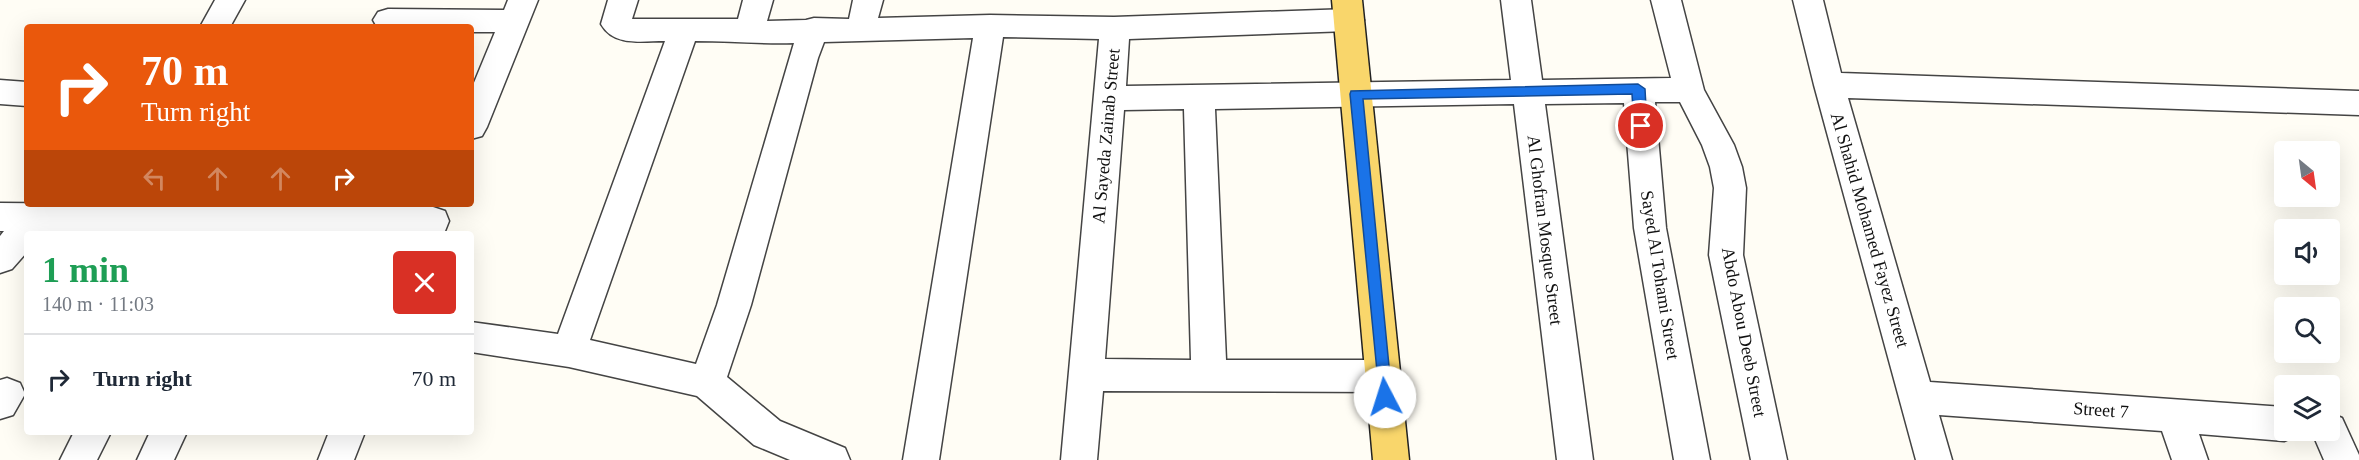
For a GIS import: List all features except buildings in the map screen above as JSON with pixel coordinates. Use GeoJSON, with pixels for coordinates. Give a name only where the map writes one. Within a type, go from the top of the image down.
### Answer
{"type":"FeatureCollection","features":[{"type":"Feature","properties":{"kind":"main road"},"geometry":{"type":"LineString","coordinates":[[1348,10],[1391,460]]}},
{"type":"Feature","properties":{"kind":"street"},"geometry":{"type":"LineString","coordinates":[[217,24],[230,0]]}},
{"type":"Feature","properties":{"kind":"street","name":"Al Sayeda Zainab Street"},"geometry":{"type":"LineString","coordinates":[[623,0],[616,20],[620,29],[751,30],[753,33],[814,29],[864,14],[990,26],[1027,13],[1114,28],[1079,460]]}},
{"type":"Feature","properties":{"kind":"street"},"geometry":{"type":"LineString","coordinates":[[751,30],[758,0]]}},
{"type":"Feature","properties":{"kind":"street","name":"Al Ghofran Mosque Street"},"geometry":{"type":"LineString","coordinates":[[1516,0],[1575,460]]}},
{"type":"Feature","properties":{"kind":"street","name":"Abdo Abou Deeb Street"},"geometry":{"type":"LineString","coordinates":[[1666,0],[1689,90],[1718,145],[1726,167],[1730,188],[1726,255],[1768,460]]}},
{"type":"Feature","properties":{"kind":"street","name":"Al Shahid Mohamed Fayez Street"},"geometry":{"type":"LineString","coordinates":[[1808,0],[1829,85],[1934,460]]}},
{"type":"Feature","properties":{"kind":"street"},"geometry":{"type":"LineString","coordinates":[[1114,28],[1164,12],[1348,10]]}},
{"type":"Feature","properties":{"kind":"street"},"geometry":{"type":"LineString","coordinates":[[389,16],[518,11],[474,120]]}},
{"type":"Feature","properties":{"kind":"street"},"geometry":{"type":"LineString","coordinates":[[921,460],[990,26]]}},
{"type":"Feature","properties":{"kind":"street"},"geometry":{"type":"LineString","coordinates":[[707,382],[734,305],[803,58],[814,29]]}},
{"type":"Feature","properties":{"kind":"street"},"geometry":{"type":"LineString","coordinates":[[569,351],[684,30]]}},
{"type":"Feature","properties":{"kind":"street"},"geometry":{"type":"LineString","coordinates":[[1829,85],[2359,103]]}},
{"type":"Feature","properties":{"kind":"street","name":"Sayed Al Tohami Street"},"geometry":{"type":"LineString","coordinates":[[1638,89],[1650,228],[1692,460]]}},
{"type":"Feature","properties":{"kind":"street"},"geometry":{"type":"LineString","coordinates":[[1109,98],[1689,90]]}},
{"type":"Feature","properties":{"kind":"street"},"geometry":{"type":"LineString","coordinates":[[0,92],[24,94]]}},
{"type":"Feature","properties":{"kind":"street"},"geometry":{"type":"LineString","coordinates":[[1199,97],[1209,376]]}},
{"type":"Feature","properties":{"kind":"street"},"geometry":{"type":"LineString","coordinates":[[0,217],[37,217],[114,211],[199,226],[279,219],[433,220]]}},
{"type":"Feature","properties":{"kind":"street"},"geometry":{"type":"LineString","coordinates":[[25,231],[37,217]]}},
{"type":"Feature","properties":{"kind":"street"},"geometry":{"type":"LineString","coordinates":[[0,259],[24,232]]}},
{"type":"Feature","properties":{"kind":"street"},"geometry":{"type":"LineString","coordinates":[[474,337],[569,351],[707,382],[767,433],[832,460]]}},
{"type":"Feature","properties":{"kind":"street"},"geometry":{"type":"LineString","coordinates":[[1085,375],[1383,376]]}},
{"type":"Feature","properties":{"kind":"street","name":"Street 7"},"geometry":{"type":"LineString","coordinates":[[1918,397],[2274,423]]}},
{"type":"Feature","properties":{"kind":"street"},"geometry":{"type":"LineString","coordinates":[[2175,416],[2190,460]]}},
{"type":"Feature","properties":{"kind":"street"},"geometry":{"type":"LineString","coordinates":[[2340,429],[2359,429]]}},
{"type":"Feature","properties":{"kind":"street"},"geometry":{"type":"LineString","coordinates":[[78,460],[91,435]]}},
{"type":"Feature","properties":{"kind":"street"},"geometry":{"type":"LineString","coordinates":[[155,460],[168,435]]}},
{"type":"Feature","properties":{"kind":"street"},"geometry":{"type":"LineString","coordinates":[[336,460],[346,435]]}},
{"type":"Feature","properties":{"kind":"street"},"geometry":{"type":"LineString","coordinates":[[2334,441],[2343,460]]}},
{"type":"Feature","properties":{"kind":"route"},"geometry":{"type":"LineString","coordinates":[[1385,397],[1356,94],[1638,89],[1641,126]]}}]}
